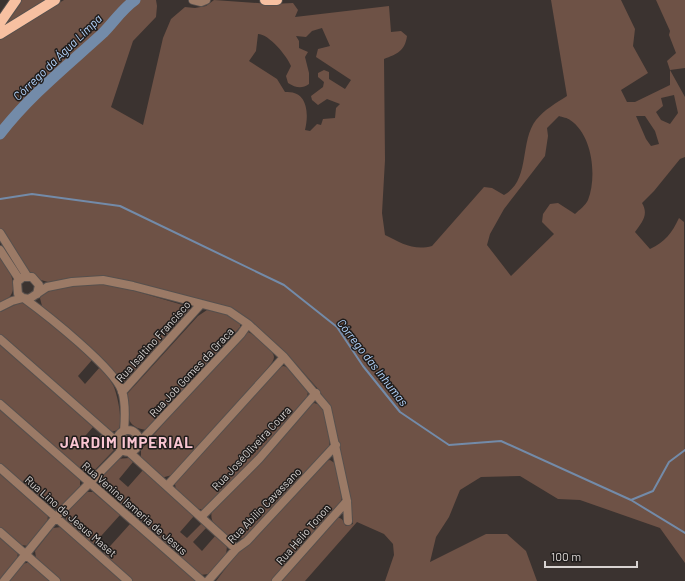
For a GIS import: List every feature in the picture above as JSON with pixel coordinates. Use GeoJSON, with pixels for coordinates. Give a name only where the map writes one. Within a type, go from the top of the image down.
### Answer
{"type":"FeatureCollection","features":[{"type":"Feature","properties":{"kind":"main road"},"geometry":{"type":"LineString","coordinates":[[0,23],[16,0]]}},
{"type":"Feature","properties":{"kind":"main road"},"geometry":{"type":"LineString","coordinates":[[0,34],[55,0]]}},
{"type":"Feature","properties":{"kind":"main road"},"geometry":{"type":"LineString","coordinates":[[265,0],[277,0]]}},
{"type":"Feature","properties":{"kind":"street"},"geometry":{"type":"LineString","coordinates":[[193,0],[201,2],[206,0]]}},
{"type":"Feature","properties":{"kind":"street"},"geometry":{"type":"LineString","coordinates":[[0,233],[27,276],[46,287]]}},
{"type":"Feature","properties":{"kind":"street"},"geometry":{"type":"LineString","coordinates":[[0,250],[19,279],[12,301]]}},
{"type":"Feature","properties":{"kind":"street"},"geometry":{"type":"LineString","coordinates":[[19,279],[27,276]]}},
{"type":"Feature","properties":{"kind":"street"},"geometry":{"type":"LineString","coordinates":[[36,280],[39,285],[36,295],[39,309]]}},
{"type":"Feature","properties":{"kind":"street"},"geometry":{"type":"LineString","coordinates":[[0,307],[12,301],[36,295],[46,287],[72,282],[103,280],[133,286],[229,311],[248,324],[284,357],[328,408],[347,501],[348,521]]}},
{"type":"Feature","properties":{"kind":"street"},"geometry":{"type":"LineString","coordinates":[[16,290],[24,299],[39,309],[108,371],[122,392],[126,446]]}},
{"type":"Feature","properties":{"kind":"street","name":"Rua Isaltino Francisco"},"geometry":{"type":"LineString","coordinates":[[122,392],[201,304]]}},
{"type":"Feature","properties":{"kind":"street","name":"Rua Job Gomes da Graca"},"geometry":{"type":"LineString","coordinates":[[126,446],[149,434],[241,334],[248,324]]}},
{"type":"Feature","properties":{"kind":"street"},"geometry":{"type":"LineString","coordinates":[[0,339],[107,434],[126,446],[138,461],[236,549]]}},
{"type":"Feature","properties":{"kind":"street"},"geometry":{"type":"LineString","coordinates":[[167,486],[284,357]]}},
{"type":"Feature","properties":{"kind":"street","name":"Rua JoséOliveira Coura"},"geometry":{"type":"LineString","coordinates":[[201,517],[259,459],[316,393]]}},
{"type":"Feature","properties":{"kind":"street","name":"Rua Venina Ismeria de Jesus"},"geometry":{"type":"LineString","coordinates":[[0,404],[202,581]]}},
{"type":"Feature","properties":{"kind":"street"},"geometry":{"type":"LineString","coordinates":[[4,581],[56,517],[126,446],[134,432],[126,431]]}},
{"type":"Feature","properties":{"kind":"street","name":"Rua Abilio Cavassano"},"geometry":{"type":"LineString","coordinates":[[208,581],[236,549],[247,541],[336,445]]}},
{"type":"Feature","properties":{"kind":"street","name":"Rua Lino de Jesus Maset"},"geometry":{"type":"LineString","coordinates":[[0,468],[128,581]]}},
{"type":"Feature","properties":{"kind":"street","name":"Rua Helio Tonon"},"geometry":{"type":"LineString","coordinates":[[276,581],[347,501]]}},
{"type":"Feature","properties":{"kind":"street"},"geometry":{"type":"LineString","coordinates":[[0,532],[56,581]]}},
{"type":"Feature","properties":{"kind":"shaded area"},"geometry":{"type":"Polygon","coordinates":[[[19,0],[51,0],[0,32],[0,27],[19,0]]]}},
{"type":"Feature","properties":{"kind":"shaded area"},"geometry":{"type":"Polygon","coordinates":[[[64,0],[156,0],[156,17],[133,41],[111,107],[143,125],[163,38],[171,19],[185,7],[195,8],[206,6],[214,0],[271,4],[293,3],[298,10],[295,17],[389,6],[391,32],[401,31],[407,36],[406,41],[400,51],[384,59],[385,160],[382,213],[385,235],[397,241],[419,248],[432,246],[484,187],[492,188],[504,195],[512,188],[518,180],[522,170],[528,139],[536,120],[546,110],[567,96],[551,0],[621,0],[635,29],[633,46],[648,73],[621,90],[627,102],[635,102],[670,85],[670,70],[685,97],[685,157],[680,159],[654,191],[642,203],[645,215],[635,232],[650,249],[668,236],[679,218],[684,222],[685,563],[660,528],[580,500],[558,499],[520,476],[481,477],[460,490],[449,517],[436,537],[430,562],[486,534],[507,534],[526,551],[537,581],[385,581],[394,555],[393,544],[384,534],[357,522],[305,581],[282,581],[335,518],[341,519],[346,526],[353,524],[350,499],[329,407],[319,390],[286,353],[251,321],[229,309],[201,300],[71,279],[48,282],[41,280],[27,270],[0,229],[0,37],[64,0]],[[322,28],[312,31],[306,37],[296,36],[299,41],[299,48],[308,52],[305,57],[309,73],[309,84],[304,87],[294,86],[288,83],[286,76],[291,66],[289,62],[282,51],[272,41],[262,35],[258,34],[256,51],[249,61],[277,79],[285,92],[293,92],[302,99],[305,104],[307,117],[305,130],[310,131],[317,124],[321,125],[323,119],[335,118],[336,108],[340,104],[327,99],[318,105],[312,100],[311,96],[323,87],[324,82],[318,77],[318,73],[324,70],[329,72],[329,79],[345,89],[351,80],[316,57],[318,49],[330,46],[322,28]],[[674,95],[661,98],[663,106],[656,112],[661,120],[670,124],[678,113],[674,95]],[[559,116],[547,128],[548,136],[545,156],[504,209],[490,234],[487,245],[511,276],[554,234],[542,222],[543,214],[550,204],[558,203],[575,214],[587,202],[591,191],[591,157],[584,136],[578,127],[569,119],[559,116]],[[636,116],[646,139],[651,146],[659,144],[655,131],[645,116],[636,116]]]}},
{"type":"Feature","properties":{"kind":"shaded area"},"geometry":{"type":"Polygon","coordinates":[[[656,0],[685,0],[685,68],[670,70],[667,61],[676,53],[669,35],[670,31],[656,0]]]}},
{"type":"Feature","properties":{"kind":"shaded area"},"geometry":{"type":"Polygon","coordinates":[[[0,255],[11,274],[13,288],[12,294],[0,304],[0,255]]]}},
{"type":"Feature","properties":{"kind":"shaded area"},"geometry":{"type":"Polygon","coordinates":[[[103,284],[132,290],[186,306],[190,310],[130,380],[125,382],[42,306],[40,298],[49,291],[64,287],[103,284]]]}},
{"type":"Feature","properties":{"kind":"shaded area"},"geometry":{"type":"Polygon","coordinates":[[[21,302],[28,304],[38,311],[92,360],[78,376],[85,384],[100,367],[105,373],[113,385],[118,401],[120,427],[118,430],[111,432],[0,335],[0,312],[21,302]]]}},
{"type":"Feature","properties":{"kind":"shaded area"},"geometry":{"type":"Polygon","coordinates":[[[207,310],[229,315],[240,323],[240,327],[148,430],[140,429],[131,423],[129,419],[127,394],[198,316],[207,310]]]}},
{"type":"Feature","properties":{"kind":"shaded area"},"geometry":{"type":"Polygon","coordinates":[[[248,332],[268,346],[274,359],[239,403],[172,475],[161,478],[141,460],[141,450],[191,391],[248,332]]]}},
{"type":"Feature","properties":{"kind":"shaded area"},"geometry":{"type":"Polygon","coordinates":[[[0,344],[93,427],[79,443],[87,450],[102,434],[111,443],[114,450],[92,473],[83,472],[0,400],[0,344]]]}},
{"type":"Feature","properties":{"kind":"shaded area"},"geometry":{"type":"Polygon","coordinates":[[[283,366],[293,371],[305,384],[308,391],[306,400],[257,456],[203,510],[196,508],[176,491],[175,484],[177,480],[277,369],[283,366]]]}},
{"type":"Feature","properties":{"kind":"shaded area"},"geometry":{"type":"Polygon","coordinates":[[[314,403],[321,406],[325,413],[328,423],[329,446],[244,538],[232,540],[214,524],[211,516],[212,511],[308,406],[314,403]]]}},
{"type":"Feature","properties":{"kind":"shaded area"},"geometry":{"type":"Polygon","coordinates":[[[0,409],[80,479],[80,486],[61,508],[51,508],[0,463],[0,409]]]}},
{"type":"Feature","properties":{"kind":"shaded area"},"geometry":{"type":"Polygon","coordinates":[[[125,433],[131,433],[136,438],[134,447],[131,449],[125,449],[120,444],[120,438],[125,433]]]}},
{"type":"Feature","properties":{"kind":"shaded area"},"geometry":{"type":"Polygon","coordinates":[[[129,458],[133,462],[119,479],[128,487],[143,470],[194,516],[180,532],[187,538],[202,523],[207,527],[193,542],[202,551],[216,535],[227,546],[226,555],[209,574],[200,575],[101,488],[99,480],[116,459],[129,458]]]}},
{"type":"Feature","properties":{"kind":"shaded area"},"geometry":{"type":"Polygon","coordinates":[[[330,460],[336,464],[342,498],[340,503],[271,581],[216,581],[238,552],[325,461],[330,460]]]}},
{"type":"Feature","properties":{"kind":"shaded area"},"geometry":{"type":"Polygon","coordinates":[[[0,471],[48,515],[47,526],[29,546],[21,545],[0,527],[0,471]]]}},
{"type":"Feature","properties":{"kind":"shaded area"},"geometry":{"type":"Polygon","coordinates":[[[85,492],[93,492],[120,515],[93,545],[66,521],[66,514],[85,492]]]}},
{"type":"Feature","properties":{"kind":"shaded area"},"geometry":{"type":"Polygon","coordinates":[[[130,524],[195,581],[133,581],[103,554],[130,524]]]}},
{"type":"Feature","properties":{"kind":"shaded area"},"geometry":{"type":"Polygon","coordinates":[[[61,527],[122,581],[61,581],[36,558],[35,551],[53,528],[61,527]]]}},
{"type":"Feature","properties":{"kind":"shaded area"},"geometry":{"type":"Polygon","coordinates":[[[0,537],[18,552],[17,561],[0,580],[0,537]]]}},
{"type":"Feature","properties":{"kind":"shaded area"},"geometry":{"type":"Polygon","coordinates":[[[31,562],[51,581],[9,581],[22,564],[31,562]]]}},
{"type":"Feature","properties":{"kind":"waterway","name":"Córrego da Água Limpa"},"geometry":{"type":"LineString","coordinates":[[0,134],[36,94],[103,33],[122,11],[135,0]]}},
{"type":"Feature","properties":{"kind":"waterway","name":"Córrego das Inhumas"},"geometry":{"type":"LineString","coordinates":[[0,199],[32,194],[120,206],[284,285],[337,327],[363,366],[400,412],[449,445],[501,441],[631,500],[685,533]]}},
{"type":"Feature","properties":{"kind":"waterway"},"geometry":{"type":"LineString","coordinates":[[631,500],[653,491],[669,462],[685,450]]}},
{"type":"Feature","properties":{"kind":"district","name":"JARDIM IMPERIAL"},"geometry":{"type":"Point","coordinates":[127,442]}}]}
